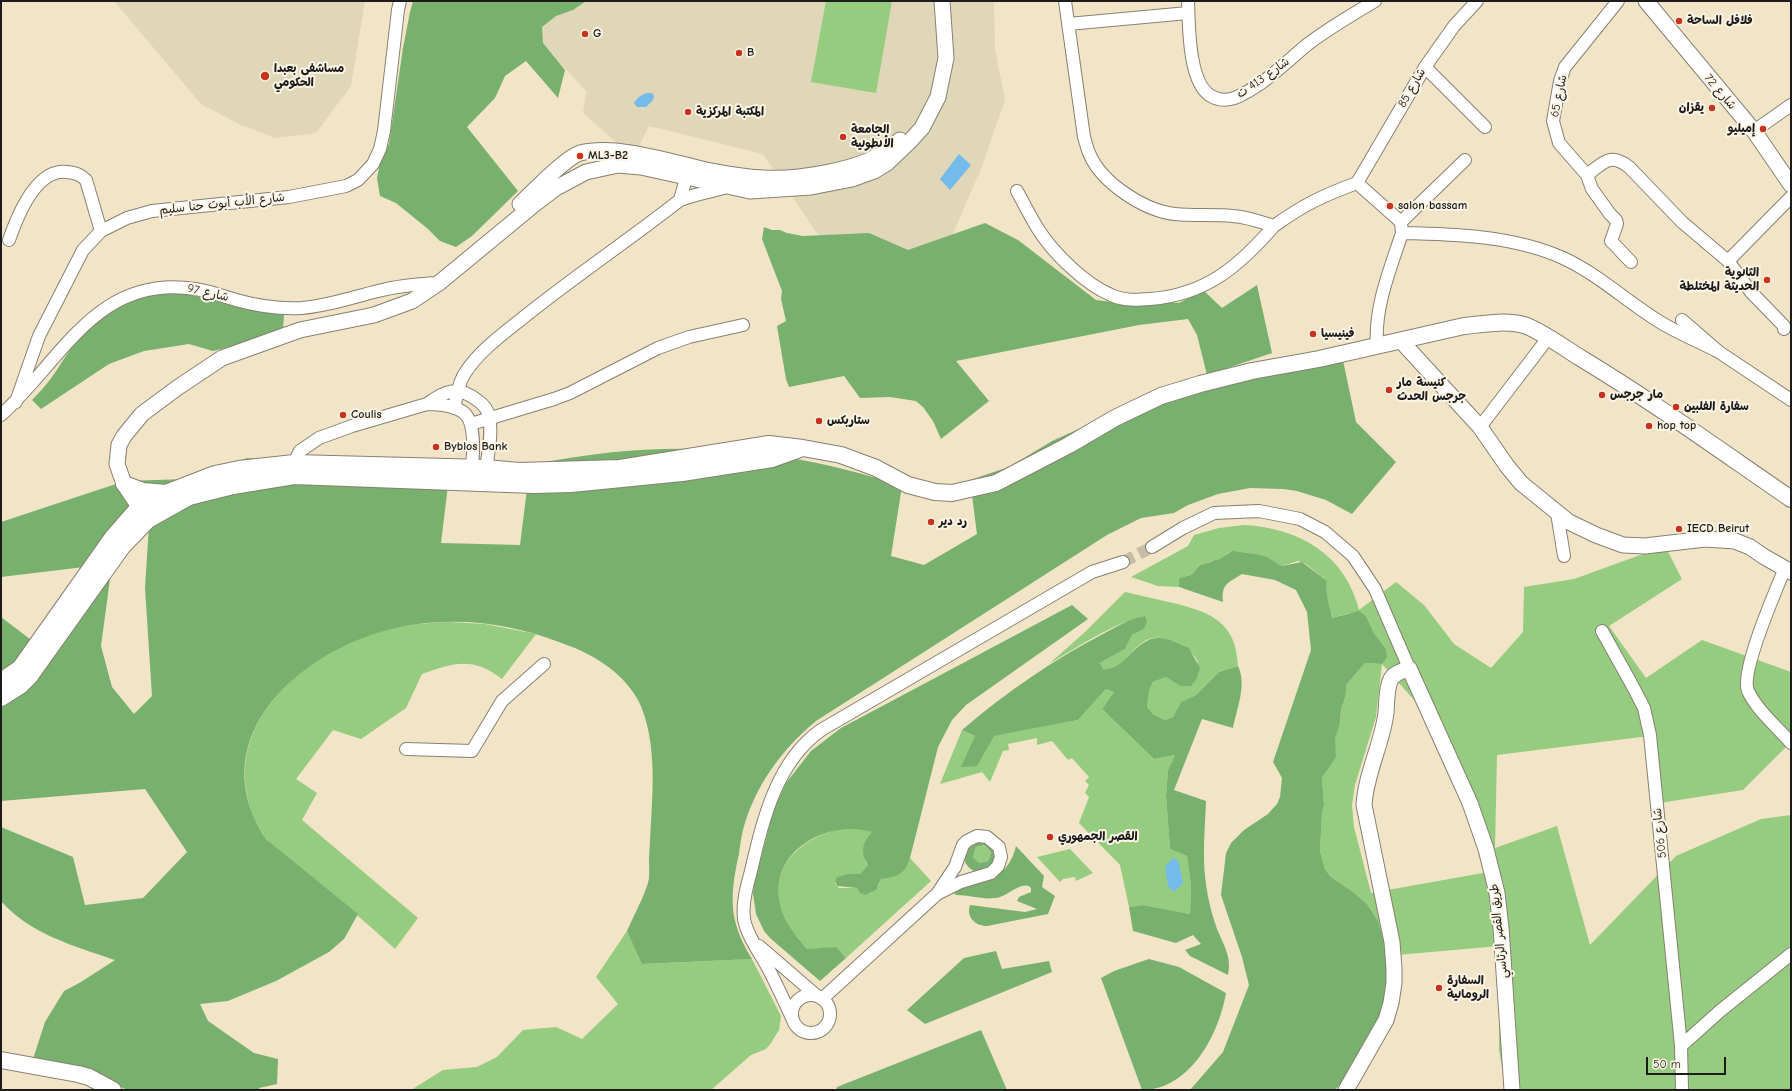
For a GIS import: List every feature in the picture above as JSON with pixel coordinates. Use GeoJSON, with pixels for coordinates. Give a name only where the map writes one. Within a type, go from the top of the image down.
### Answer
{"type":"FeatureCollection","features":[{"type":"Feature","properties":{"kind":"main road"},"geometry":{"type":"LineString","coordinates":[[1,681],[20,668],[112,538],[143,514],[166,493],[215,474],[239,469],[294,469],[478,475],[534,485],[571,484],[682,472],[772,459],[803,448],[840,454],[876,468],[908,485],[922,490],[952,493],[996,483],[1069,445],[1115,418],[1161,396],[1200,384],[1252,371],[1319,359],[1464,326],[1502,323],[1525,325],[1601,370],[1791,499]]}},
{"type":"Feature","properties":{"kind":"main road"},"geometry":{"type":"LineString","coordinates":[[1,698],[20,686],[30,676],[122,547],[143,514],[189,497],[294,469]]}},
{"type":"Feature","properties":{"kind":"main road"},"geometry":{"type":"LineString","coordinates":[[124,484],[143,491],[166,493]]}},
{"type":"Feature","properties":{"kind":"main road"},"geometry":{"type":"LineString","coordinates":[[1,1060],[78,1074],[89,1077],[114,1090]]}},
{"type":"Feature","properties":{"kind":"street"},"geometry":{"type":"LineString","coordinates":[[143,514],[124,484],[117,464],[117,456],[120,445],[131,426],[142,414],[177,388],[222,358],[300,330],[374,315],[412,301],[556,188],[586,172],[618,165],[641,167],[726,187],[750,191],[810,187],[850,174],[893,146],[910,130],[923,110],[931,90],[937,67],[939,42],[936,1]]}},
{"type":"Feature","properties":{"kind":"street"},"geometry":{"type":"LineString","coordinates":[[434,283],[556,171],[579,154],[594,151],[626,153],[736,175],[774,180],[874,171],[887,163],[922,128],[938,97],[946,58],[942,1]]}},
{"type":"Feature","properties":{"kind":"street"},"geometry":{"type":"LineString","coordinates":[[1065,1],[1084,137],[1090,155],[1098,169],[1110,182],[1126,194],[1160,211],[1174,214],[1234,216],[1274,226]]}},
{"type":"Feature","properties":{"kind":"street","name":"شارع 413 ت"},"geometry":{"type":"LineString","coordinates":[[1188,7],[1190,46],[1193,63],[1199,81],[1210,96],[1222,100],[1229,100],[1242,95],[1310,43],[1375,1]]}},
{"type":"Feature","properties":{"kind":"street","name":"شارع 85"},"geometry":{"type":"LineString","coordinates":[[1357,183],[1425,67],[1454,26],[1477,1]]}},
{"type":"Feature","properties":{"kind":"street","name":"شارع 65"},"geometry":{"type":"LineString","coordinates":[[1618,1],[1565,67],[1557,95],[1553,121],[1559,143],[1587,175],[1592,188],[1616,220],[1617,224],[1611,241],[1631,262]]}},
{"type":"Feature","properties":{"kind":"street","name":"شارع 72"},"geometry":{"type":"LineString","coordinates":[[1646,1],[1754,131],[1791,185]]}},
{"type":"Feature","properties":{"kind":"street","name":"شارع الأب أبوت حنا سليم"},"geometry":{"type":"LineString","coordinates":[[16,402],[39,336],[83,250],[101,231],[127,218],[152,211],[289,197],[346,186],[358,180],[373,164],[380,149],[384,131],[398,4]]}},
{"type":"Feature","properties":{"kind":"street"},"geometry":{"type":"LineString","coordinates":[[1068,24],[1188,7]]}},
{"type":"Feature","properties":{"kind":"street"},"geometry":{"type":"LineString","coordinates":[[1425,67],[1485,127]]}},
{"type":"Feature","properties":{"kind":"street"},"geometry":{"type":"LineString","coordinates":[[1754,131],[1791,105]]}},
{"type":"Feature","properties":{"kind":"street"},"geometry":{"type":"LineString","coordinates":[[1587,175],[1610,159],[1619,160],[1629,167],[1682,222],[1728,261],[1751,292],[1784,326],[1784,329]]}},
{"type":"Feature","properties":{"kind":"street"},"geometry":{"type":"LineString","coordinates":[[1377,346],[1376,329],[1378,308],[1402,227],[1465,160]]}},
{"type":"Feature","properties":{"kind":"street"},"geometry":{"type":"LineString","coordinates":[[9,240],[17,219],[35,188],[45,178],[56,172],[76,173],[86,180],[101,231]]}},
{"type":"Feature","properties":{"kind":"street"},"geometry":{"type":"LineString","coordinates":[[680,200],[686,178]]}},
{"type":"Feature","properties":{"kind":"street"},"geometry":{"type":"LineString","coordinates":[[1017,191],[1039,230],[1069,266],[1093,284],[1112,295],[1127,300],[1168,298],[1187,293],[1207,284],[1249,254],[1274,226],[1300,207],[1330,192],[1357,183],[1402,227],[1510,242],[1562,258],[1582,268],[1660,322],[1719,352],[1791,400]]}},
{"type":"Feature","properties":{"kind":"street"},"geometry":{"type":"LineString","coordinates":[[458,409],[458,391],[464,374],[468,368],[506,332],[591,264],[680,200],[693,195],[726,187]]}},
{"type":"Feature","properties":{"kind":"street"},"geometry":{"type":"LineString","coordinates":[[1728,261],[1791,197]]}},
{"type":"Feature","properties":{"kind":"street","name":"شارع 97"},"geometry":{"type":"LineString","coordinates":[[1,415],[16,402],[84,326],[102,309],[120,298],[139,291],[158,287],[196,289],[261,306],[302,308],[350,300],[379,291],[434,283]]}},
{"type":"Feature","properties":{"kind":"street"},"geometry":{"type":"LineString","coordinates":[[1682,320],[1719,352]]}},
{"type":"Feature","properties":{"kind":"street"},"geometry":{"type":"LineString","coordinates":[[470,424],[570,393],[664,346],[707,332],[743,325]]}},
{"type":"Feature","properties":{"kind":"street"},"geometry":{"type":"LineString","coordinates":[[1480,427],[1548,338]]}},
{"type":"Feature","properties":{"kind":"street"},"geometry":{"type":"LineString","coordinates":[[1402,341],[1480,427],[1507,466],[1521,483],[1569,522],[1596,535],[1623,545],[1645,546],[1705,539],[1735,541],[1750,547],[1788,570],[1769,608],[1747,674],[1748,690],[1757,704],[1791,743]]}},
{"type":"Feature","properties":{"kind":"street"},"geometry":{"type":"LineString","coordinates":[[427,404],[440,395],[450,391],[458,391],[474,397],[486,409],[490,418],[489,447],[478,475]]}},
{"type":"Feature","properties":{"kind":"street"},"geometry":{"type":"LineString","coordinates":[[458,409],[474,397]]}},
{"type":"Feature","properties":{"kind":"street"},"geometry":{"type":"LineString","coordinates":[[294,469],[300,451],[319,438],[374,419],[427,404],[440,404],[458,409],[467,415],[470,424],[478,475]]}},
{"type":"Feature","properties":{"kind":"street"},"geometry":{"type":"LineString","coordinates":[[473,447],[489,447]]}},
{"type":"Feature","properties":{"kind":"street"},"geometry":{"type":"LineString","coordinates":[[1152,547],[1183,528],[1214,513],[1259,511],[1300,519],[1325,532],[1353,556],[1375,589],[1409,668],[1394,675],[1389,683],[1384,724],[1365,788],[1364,805],[1392,942],[1394,969],[1393,990],[1386,1020],[1346,1090]]}},
{"type":"Feature","properties":{"kind":"street"},"geometry":{"type":"LineString","coordinates":[[1557,513],[1564,556]]}},
{"type":"Feature","properties":{"kind":"street"},"geometry":{"type":"LineString","coordinates":[[753,940],[820,997],[828,1007],[829,1018],[827,1023],[820,1030],[810,1032],[804,1031],[793,1020],[753,940],[746,926],[744,909],[758,842],[769,804],[781,777],[793,757],[821,730],[1092,572],[1123,562]]}},
{"type":"Feature","properties":{"kind":"street","name":"شارع 506"},"geometry":{"type":"LineString","coordinates":[[1602,631],[1644,708],[1650,735],[1681,1046],[1682,1090]]}},
{"type":"Feature","properties":{"kind":"street"},"geometry":{"type":"LineString","coordinates":[[406,749],[472,751],[502,701],[544,664]]}},
{"type":"Feature","properties":{"kind":"street","name":"طريق القصر الرئاسي"},"geometry":{"type":"LineString","coordinates":[[1409,668],[1470,803],[1488,857],[1497,893],[1501,928],[1512,1090]]}},
{"type":"Feature","properties":{"kind":"street"},"geometry":{"type":"LineString","coordinates":[[820,997],[937,894],[961,882],[986,875],[995,870],[1001,857],[1001,852],[996,843],[992,839],[982,836],[977,836],[967,840],[961,850],[955,867],[937,894]]}},
{"type":"Feature","properties":{"kind":"street"},"geometry":{"type":"LineString","coordinates":[[1681,1046],[1720,1011],[1791,954]]}},
{"type":"Feature","properties":{"kind":"street"},"geometry":{"type":"LineString","coordinates":[[793,1020],[793,1010],[798,1000],[807,995],[820,997]]}},
{"type":"Feature","properties":{"kind":"shaded area","name":"مساشفى بعبدا الحكومي"},"geometry":{"type":"Polygon","coordinates":[[[114,1],[365,1],[351,86],[316,133],[276,138],[241,125],[201,104],[114,1]]]}},
{"type":"Feature","properties":{"kind":"shaded area","name":"الجامعة الأنطونية"},"geometry":{"type":"Polygon","coordinates":[[[552,1],[994,1],[995,49],[1005,100],[981,169],[947,247],[886,256],[831,254],[763,154],[649,126],[638,148],[624,149],[583,113],[586,91],[523,22],[552,1]]]}},
{"type":"Feature","properties":{"kind":"green space"},"geometry":{"type":"Polygon","coordinates":[[[413,1],[586,1],[573,10],[556,16],[542,27],[543,43],[565,70],[558,98],[526,61],[505,76],[495,98],[467,127],[518,191],[472,236],[456,247],[440,241],[428,229],[396,203],[380,196],[377,178],[381,158],[389,144],[403,48],[413,1]]]}},
{"type":"Feature","properties":{"kind":"green space"},"geometry":{"type":"Polygon","coordinates":[[[826,1],[892,1],[876,93],[811,82],[826,1]]]}},
{"type":"Feature","properties":{"kind":"green space"},"geometry":{"type":"Polygon","coordinates":[[[985,223],[1018,240],[1096,300],[1143,306],[1167,302],[1179,303],[1203,290],[1222,308],[1257,285],[1272,353],[1207,375],[1197,335],[1188,319],[1139,325],[956,361],[989,401],[941,439],[933,421],[923,407],[916,401],[890,397],[860,398],[844,376],[789,387],[786,379],[777,326],[786,321],[781,299],[782,291],[762,239],[764,227],[803,236],[869,233],[908,250],[985,223]]]}},
{"type":"Feature","properties":{"kind":"green space"},"geometry":{"type":"Polygon","coordinates":[[[157,292],[184,293],[243,308],[284,315],[283,330],[256,340],[213,351],[189,344],[144,351],[109,364],[41,409],[32,400],[52,377],[84,332],[99,317],[120,305],[157,292]]]}},
{"type":"Feature","properties":{"kind":"green space"},"geometry":{"type":"Polygon","coordinates":[[[1341,351],[1356,422],[1396,462],[1352,514],[1326,500],[1297,491],[1250,488],[1218,494],[1188,505],[1174,513],[1141,518],[1107,535],[816,721],[803,732],[781,757],[762,784],[748,814],[743,830],[734,877],[733,902],[736,924],[745,947],[752,959],[642,964],[627,931],[644,895],[649,880],[653,791],[650,737],[643,711],[638,700],[631,689],[614,671],[594,657],[571,646],[523,631],[468,622],[412,625],[374,634],[337,649],[304,671],[275,698],[255,729],[245,763],[248,801],[267,840],[358,914],[344,939],[329,952],[276,981],[228,1001],[200,1004],[208,1021],[254,1053],[278,1059],[277,1084],[259,1088],[260,1090],[127,1090],[108,1080],[33,1059],[45,1022],[64,991],[115,960],[54,938],[25,922],[1,901],[1,827],[73,857],[85,905],[143,898],[187,852],[145,789],[1,801],[1,617],[47,652],[110,579],[101,646],[112,687],[134,714],[152,696],[145,588],[149,525],[109,564],[1,577],[1,522],[125,481],[187,479],[247,458],[450,469],[441,543],[520,545],[530,465],[578,456],[626,451],[672,449],[718,450],[763,454],[809,461],[855,472],[902,486],[891,556],[924,565],[977,534],[970,480],[1009,467],[1052,441],[1094,422],[1341,351]]]}},
{"type":"Feature","properties":{"kind":"green space"},"geometry":{"type":"Polygon","coordinates":[[[1244,525],[1264,527],[1301,538],[1331,559],[1343,574],[1352,590],[1359,610],[1396,582],[1424,605],[1454,644],[1491,668],[1523,632],[1524,587],[1574,579],[1665,546],[1682,579],[1609,626],[1646,678],[1702,640],[1791,672],[1791,748],[1787,746],[1743,790],[1653,804],[1649,736],[1497,755],[1495,848],[1557,826],[1590,945],[1676,856],[1761,819],[1791,815],[1791,1090],[1506,1090],[1499,1050],[1499,946],[1386,956],[1378,921],[1367,904],[1330,876],[1325,869],[1320,851],[1322,813],[1324,805],[1322,778],[1331,764],[1336,732],[1340,723],[1341,710],[1346,694],[1346,685],[1365,663],[1382,664],[1386,649],[1374,633],[1366,616],[1350,613],[1332,618],[1327,595],[1327,581],[1306,564],[1298,561],[1282,566],[1265,556],[1233,550],[1216,561],[1200,565],[1191,575],[1179,578],[1179,587],[1158,586],[1131,577],[1188,546],[1194,535],[1219,528],[1244,525]],[[1382,664],[1376,717],[1355,785],[1352,805],[1354,827],[1371,893],[1494,871],[1423,710],[1382,664]]]}},
{"type":"Feature","properties":{"kind":"green space"},"geometry":{"type":"Polygon","coordinates":[[[1233,550],[1265,556],[1282,566],[1302,562],[1327,581],[1327,595],[1332,618],[1359,611],[1366,616],[1374,633],[1386,649],[1387,657],[1382,664],[1365,663],[1346,685],[1346,694],[1335,739],[1336,757],[1322,778],[1324,805],[1322,813],[1320,851],[1325,869],[1330,876],[1367,904],[1378,921],[1385,947],[1389,973],[1382,1010],[1347,1076],[1335,1090],[1190,1090],[1223,1052],[1249,985],[1242,957],[1221,895],[1226,853],[1231,843],[1244,830],[1268,814],[1277,804],[1280,797],[1282,778],[1273,762],[1311,650],[1307,612],[1296,590],[1275,580],[1242,574],[1226,585],[1223,591],[1223,602],[1179,587],[1179,578],[1191,575],[1200,565],[1220,559],[1233,550]]]}},
{"type":"Feature","properties":{"kind":"green space"},"geometry":{"type":"Polygon","coordinates":[[[1125,592],[1187,606],[1210,615],[1227,629],[1236,651],[1238,666],[1219,672],[1196,695],[1181,702],[1173,717],[1165,720],[1153,714],[1147,707],[1149,691],[1153,682],[1166,677],[1180,686],[1198,662],[1188,649],[1182,644],[1173,641],[1161,638],[1152,638],[1143,642],[1122,662],[1110,669],[1103,669],[1100,663],[1125,649],[1132,635],[1144,629],[1145,616],[1109,629],[1049,664],[1085,632],[1125,592]]]}},
{"type":"Feature","properties":{"kind":"green space"},"geometry":{"type":"Polygon","coordinates":[[[1072,605],[1088,619],[966,705],[952,720],[938,747],[910,858],[906,868],[900,874],[891,878],[881,879],[876,890],[866,895],[860,893],[857,888],[837,886],[835,881],[837,877],[847,874],[860,874],[868,865],[865,861],[863,848],[866,840],[872,832],[856,829],[839,830],[822,834],[807,842],[794,852],[785,866],[779,881],[780,906],[786,920],[807,949],[836,947],[846,958],[820,981],[770,938],[764,931],[756,914],[753,894],[754,884],[774,809],[786,783],[811,751],[841,728],[1072,605]]]}},
{"type":"Feature","properties":{"kind":"green space"},"geometry":{"type":"Polygon","coordinates":[[[1145,616],[1147,622],[1144,629],[1132,635],[1125,649],[1100,663],[1103,669],[1118,665],[1143,643],[1151,639],[1159,638],[1171,640],[1189,648],[1200,668],[1197,678],[1191,686],[1180,686],[1166,677],[1153,682],[1149,691],[1147,707],[1153,714],[1165,720],[1173,717],[1181,702],[1196,695],[1219,672],[1238,666],[1241,673],[1242,681],[1240,697],[1233,728],[1202,719],[1174,790],[1206,801],[1204,853],[1206,884],[1213,918],[1228,957],[1228,975],[1190,956],[1185,950],[1201,944],[1193,935],[1176,943],[1133,931],[1129,907],[1143,905],[1190,914],[1191,886],[1187,856],[1170,849],[1166,796],[1168,770],[1175,755],[1154,759],[1102,709],[1114,692],[1106,689],[1078,720],[994,736],[977,766],[961,767],[975,736],[962,730],[978,716],[1012,690],[1084,644],[1123,623],[1145,616]]]}},
{"type":"Feature","properties":{"kind":"green space"},"geometry":{"type":"Polygon","coordinates":[[[449,622],[485,624],[536,634],[502,679],[482,667],[472,664],[453,665],[422,674],[406,708],[361,739],[333,730],[296,779],[317,793],[302,820],[418,918],[395,949],[344,904],[284,856],[266,838],[253,816],[250,805],[246,789],[246,763],[251,739],[262,716],[277,696],[295,678],[315,662],[337,648],[371,634],[404,626],[449,622]]]}},
{"type":"Feature","properties":{"kind":"green space"},"geometry":{"type":"Polygon","coordinates":[[[1106,689],[1114,692],[1102,709],[1154,759],[1175,755],[1168,770],[1166,796],[1170,849],[1187,856],[1191,886],[1190,914],[1143,905],[1129,907],[1120,865],[1079,823],[1089,797],[1085,793],[1089,785],[1085,781],[1089,777],[1072,758],[1068,760],[1052,741],[1037,745],[1037,738],[1008,744],[1009,750],[1003,751],[990,782],[982,772],[940,784],[962,730],[975,736],[993,736],[1078,720],[1106,689]]]}},
{"type":"Feature","properties":{"kind":"green space"},"geometry":{"type":"Polygon","coordinates":[[[840,829],[862,829],[873,832],[868,836],[865,861],[868,865],[860,874],[847,874],[837,877],[835,884],[839,888],[857,888],[863,894],[871,893],[880,883],[881,879],[891,878],[900,874],[906,868],[910,858],[931,881],[846,958],[836,948],[807,949],[782,914],[778,893],[784,867],[792,856],[802,846],[813,839],[840,829]]]}},
{"type":"Feature","properties":{"kind":"green space"},"geometry":{"type":"Polygon","coordinates":[[[977,841],[983,842],[991,847],[995,853],[995,857],[991,868],[977,872],[967,865],[964,854],[969,845],[977,841]],[[985,845],[976,847],[973,857],[979,863],[988,861],[991,852],[985,845]]]}},
{"type":"Feature","properties":{"kind":"green space"},"geometry":{"type":"Polygon","coordinates":[[[985,845],[991,851],[988,861],[979,863],[973,857],[976,847],[985,845]]]}},
{"type":"Feature","properties":{"kind":"green space"},"geometry":{"type":"Polygon","coordinates":[[[1016,846],[1044,876],[1042,887],[1055,896],[1048,914],[987,926],[975,923],[970,917],[970,905],[1025,912],[1037,909],[1017,901],[1019,897],[1031,892],[1031,888],[1028,886],[1016,888],[1000,897],[995,898],[956,895],[954,893],[954,890],[984,881],[1001,872],[1007,866],[1016,846]]]}},
{"type":"Feature","properties":{"kind":"green space"},"geometry":{"type":"Polygon","coordinates":[[[1070,849],[1093,873],[1076,881],[1075,877],[1063,879],[1060,882],[1037,857],[1070,849]]]}},
{"type":"Feature","properties":{"kind":"green space"},"geometry":{"type":"Polygon","coordinates":[[[627,931],[643,964],[752,959],[781,1016],[779,1030],[771,1043],[766,1049],[751,1055],[711,1090],[411,1090],[443,1070],[477,1067],[497,1057],[523,1030],[556,1027],[582,1039],[618,1004],[596,977],[627,931]]]}},
{"type":"Feature","properties":{"kind":"green space"},"geometry":{"type":"Polygon","coordinates":[[[996,951],[1002,969],[1049,961],[1052,972],[925,1024],[907,1010],[964,958],[996,951]]]}},
{"type":"Feature","properties":{"kind":"green space"},"geometry":{"type":"Polygon","coordinates":[[[1149,959],[1179,967],[1226,993],[1217,1025],[1209,1042],[1188,1070],[1174,1081],[1159,1088],[1142,1090],[1101,978],[1114,971],[1149,959]]]}},
{"type":"Feature","properties":{"kind":"green space"},"geometry":{"type":"Polygon","coordinates":[[[981,1030],[1007,1090],[836,1090],[837,1087],[981,1030]]]}},
{"type":"Feature","properties":{"kind":"water"},"geometry":{"type":"Polygon","coordinates":[[[647,93],[652,93],[654,96],[653,100],[646,107],[637,107],[634,103],[635,101],[640,96],[647,93]]]}},
{"type":"Feature","properties":{"kind":"water"},"geometry":{"type":"Polygon","coordinates":[[[959,154],[971,165],[950,190],[940,179],[959,154]]]}},
{"type":"Feature","properties":{"kind":"water"},"geometry":{"type":"Polygon","coordinates":[[[1174,857],[1179,863],[1183,883],[1174,892],[1168,886],[1165,867],[1174,857]]]}},
{"type":"Feature","properties":{"kind":"tunnel"},"geometry":{"type":"LineString","coordinates":[[1123,562],[1152,547]]}},
{"type":"Feature","properties":{"kind":"place","name":"فلافل الساحة"},"geometry":{"type":"Point","coordinates":[1679,21]}},
{"type":"Feature","properties":{"kind":"place","name":"G"},"geometry":{"type":"Point","coordinates":[585,34]}},
{"type":"Feature","properties":{"kind":"place","name":"B"},"geometry":{"type":"Point","coordinates":[739,53]}},
{"type":"Feature","properties":{"kind":"place","name":"مساشفى بعبدا الحكومي"},"geometry":{"type":"Point","coordinates":[265,76]}},
{"type":"Feature","properties":{"kind":"place","name":"يقزان"},"geometry":{"type":"Point","coordinates":[1712,108]}},
{"type":"Feature","properties":{"kind":"place","name":"المكتبة المركزية"},"geometry":{"type":"Point","coordinates":[688,112]}},
{"type":"Feature","properties":{"kind":"place","name":"إميليو"},"geometry":{"type":"Point","coordinates":[1763,129]}},
{"type":"Feature","properties":{"kind":"place","name":"الجامعة الأنطونية"},"geometry":{"type":"Point","coordinates":[843,137]}},
{"type":"Feature","properties":{"kind":"place","name":"ML3-B2"},"geometry":{"type":"Point","coordinates":[580,156]}},
{"type":"Feature","properties":{"kind":"place","name":"salon bassam"},"geometry":{"type":"Point","coordinates":[1390,206]}},
{"type":"Feature","properties":{"kind":"place","name":"الثانوية الحديثة المختلطة"},"geometry":{"type":"Point","coordinates":[1767,280]}},
{"type":"Feature","properties":{"kind":"place","name":"فينيسيا"},"geometry":{"type":"Point","coordinates":[1313,334]}},
{"type":"Feature","properties":{"kind":"place","name":"كنيسة مار جرجس الحدث"},"geometry":{"type":"Point","coordinates":[1389,390]}},
{"type":"Feature","properties":{"kind":"place","name":"مار جرجس"},"geometry":{"type":"Point","coordinates":[1602,395]}},
{"type":"Feature","properties":{"kind":"place","name":"سفارة الفلبين"},"geometry":{"type":"Point","coordinates":[1676,407]}},
{"type":"Feature","properties":{"kind":"place","name":"Coulis"},"geometry":{"type":"Point","coordinates":[343,415]}},
{"type":"Feature","properties":{"kind":"place","name":"ستاربكس"},"geometry":{"type":"Point","coordinates":[819,421]}},
{"type":"Feature","properties":{"kind":"place","name":"hop top"},"geometry":{"type":"Point","coordinates":[1649,426]}},
{"type":"Feature","properties":{"kind":"place","name":"Byblos Bank"},"geometry":{"type":"Point","coordinates":[436,447]}},
{"type":"Feature","properties":{"kind":"place","name":"رد دير"},"geometry":{"type":"Point","coordinates":[931,522]}},
{"type":"Feature","properties":{"kind":"place","name":"IECD Beirut"},"geometry":{"type":"Point","coordinates":[1679,529]}},
{"type":"Feature","properties":{"kind":"place","name":"القصر الجمهوري"},"geometry":{"type":"Point","coordinates":[1050,837]}},
{"type":"Feature","properties":{"kind":"place","name":"السفارة الرومانية"},"geometry":{"type":"Point","coordinates":[1439,988]}}]}
